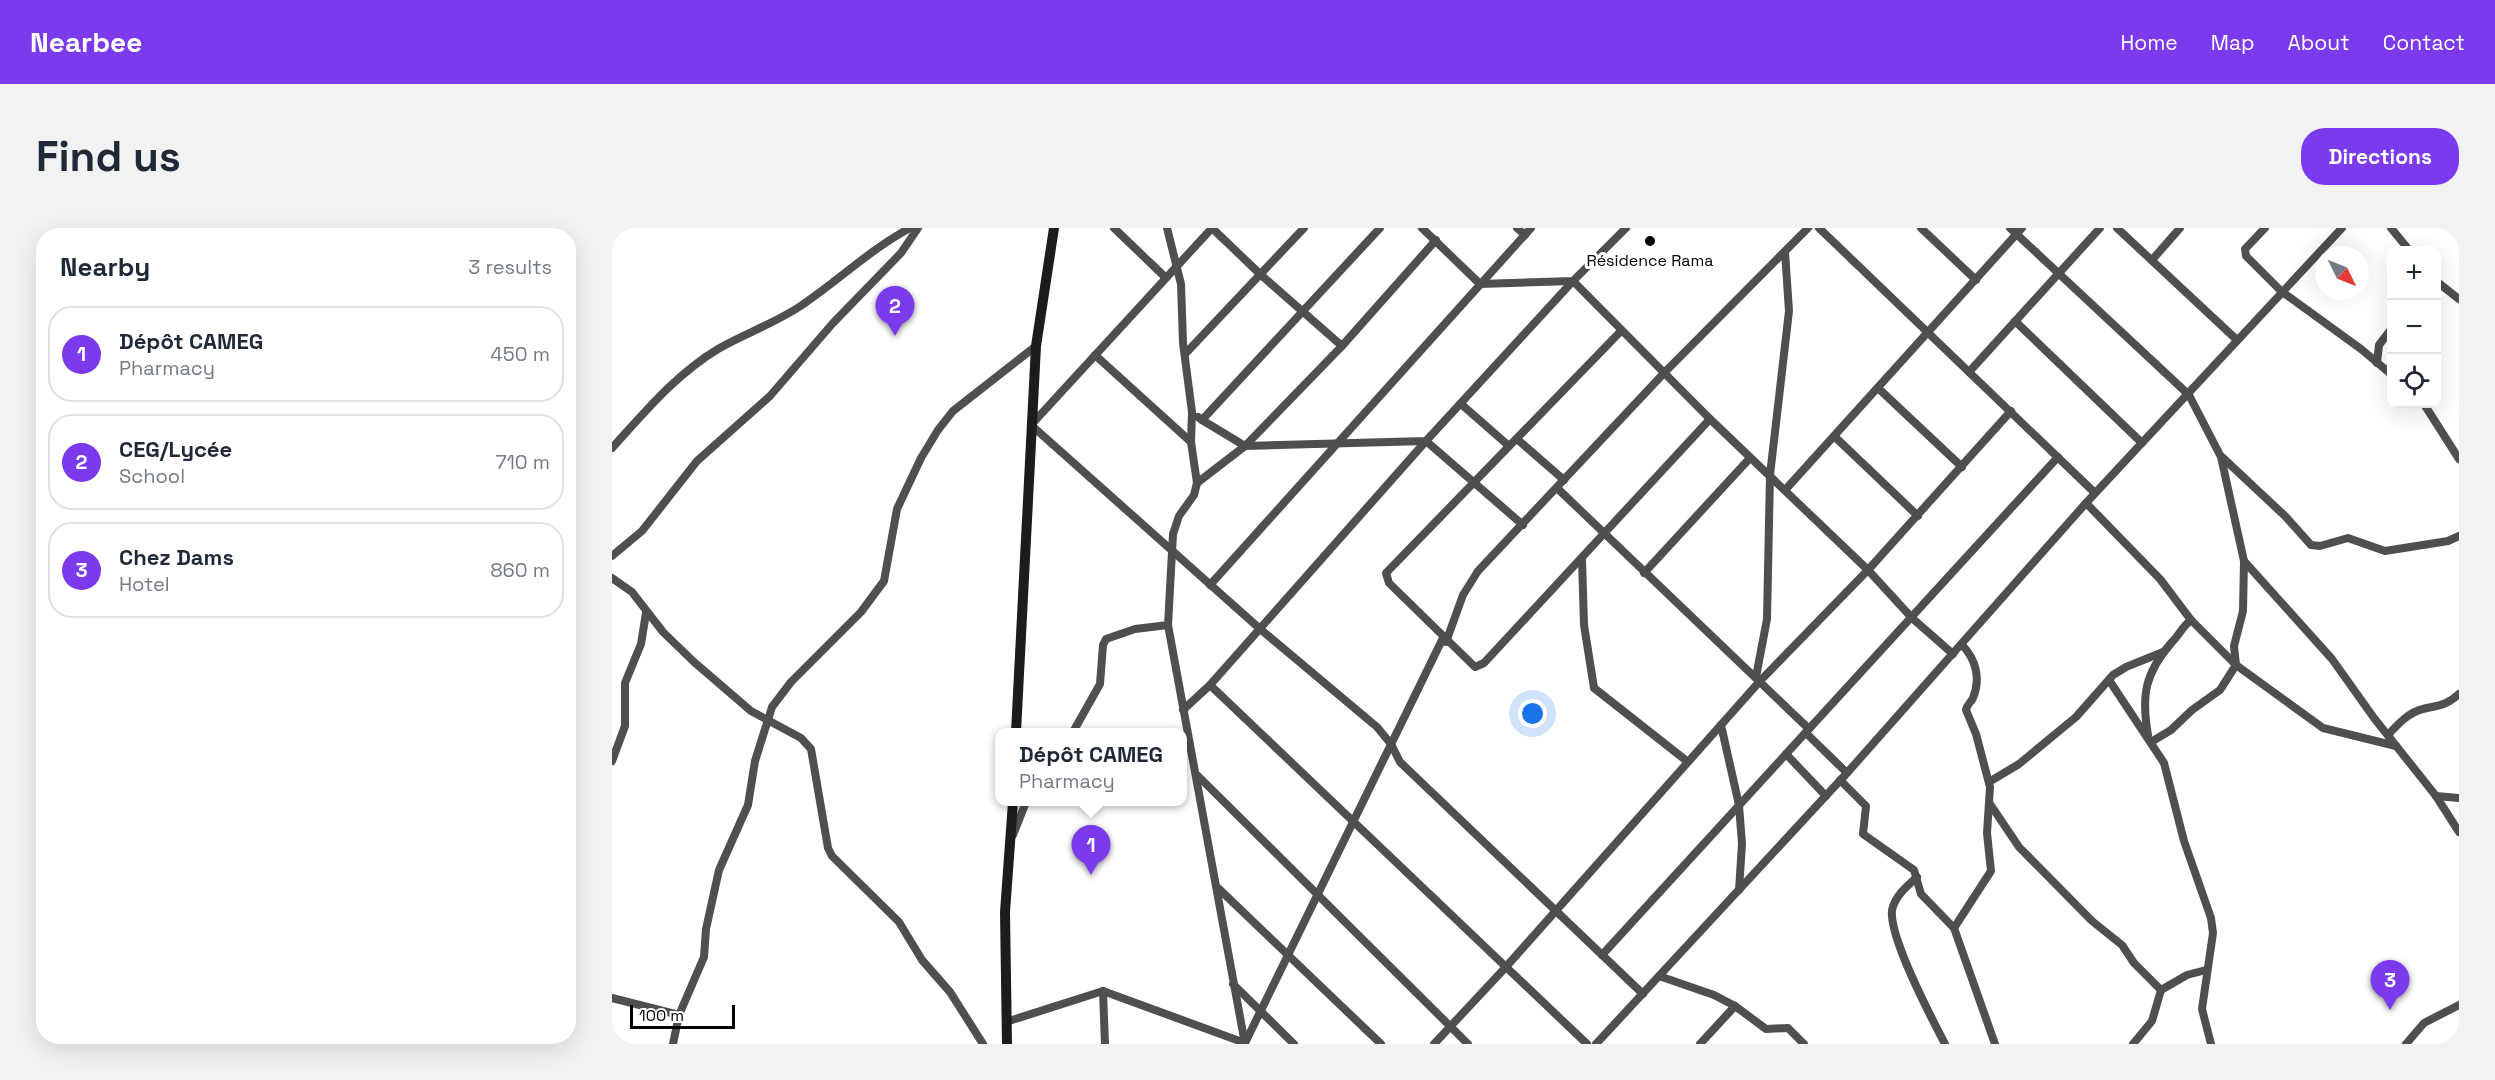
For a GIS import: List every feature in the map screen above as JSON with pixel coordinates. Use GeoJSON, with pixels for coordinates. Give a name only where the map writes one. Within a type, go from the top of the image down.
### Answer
{"type":"FeatureCollection","features":[{"type":"Feature","properties":{"kind":"main road"},"geometry":{"type":"LineString","coordinates":[[1016,728],[1036,346],[1054,228]]}},
{"type":"Feature","properties":{"kind":"main road"},"geometry":{"type":"LineString","coordinates":[[1007,1044],[1005,912],[1012,806]]}},
{"type":"Feature","properties":{"kind":"street"},"geometry":{"type":"LineString","coordinates":[[612,448],[668,386],[693,366],[719,349],[800,306],[867,255],[910,228]]}},
{"type":"Feature","properties":{"kind":"street"},"geometry":{"type":"LineString","coordinates":[[612,556],[642,531],[678,482],[697,461],[770,396],[833,323],[901,253],[918,228]]}},
{"type":"Feature","properties":{"kind":"street"},"geometry":{"type":"LineString","coordinates":[[1114,228],[1165,277]]}},
{"type":"Feature","properties":{"kind":"street"},"geometry":{"type":"LineString","coordinates":[[1167,228],[1174,267],[1181,284],[1185,354],[1192,412],[1191,442],[1197,483],[1194,495],[1177,521],[1171,549],[1168,625],[1183,710],[1198,776],[1245,1044]]}},
{"type":"Feature","properties":{"kind":"street"},"geometry":{"type":"LineString","coordinates":[[1342,346],[1261,275],[1212,228],[1031,425],[1259,628],[1377,728],[1391,744],[1400,762],[1528,881],[1555,912],[1644,994]]}},
{"type":"Feature","properties":{"kind":"street"},"geometry":{"type":"LineString","coordinates":[[1185,354],[1304,228]]}},
{"type":"Feature","properties":{"kind":"street"},"geometry":{"type":"LineString","coordinates":[[1202,420],[1305,312],[1380,228]]}},
{"type":"Feature","properties":{"kind":"street"},"geometry":{"type":"LineString","coordinates":[[1422,228],[1480,284],[1574,281],[1710,419],[1869,570],[1912,618],[1953,654]]}},
{"type":"Feature","properties":{"kind":"street"},"geometry":{"type":"LineString","coordinates":[[1210,585],[1528,232],[1516,228]]}},
{"type":"Feature","properties":{"kind":"street"},"geometry":{"type":"LineString","coordinates":[[1183,710],[1210,685],[1426,441],[1626,228]]}},
{"type":"Feature","properties":{"kind":"street"},"geometry":{"type":"LineString","coordinates":[[1245,1044],[1444,640],[1463,595],[1478,571],[1665,372],[1809,228]]}},
{"type":"Feature","properties":{"kind":"street"},"geometry":{"type":"LineString","coordinates":[[1819,228],[2096,493]]}},
{"type":"Feature","properties":{"kind":"street"},"geometry":{"type":"LineString","coordinates":[[1922,228],[1976,280]]}},
{"type":"Feature","properties":{"kind":"street"},"geometry":{"type":"LineString","coordinates":[[1969,372],[2100,228]]}},
{"type":"Feature","properties":{"kind":"street"},"geometry":{"type":"LineString","coordinates":[[2117,228],[2237,340]]}},
{"type":"Feature","properties":{"kind":"street"},"geometry":{"type":"LineString","coordinates":[[2152,260],[2180,228]]}},
{"type":"Feature","properties":{"kind":"street"},"geometry":{"type":"LineString","coordinates":[[2265,228],[2244,252],[2281,291],[2387,372]]}},
{"type":"Feature","properties":{"kind":"street"},"geometry":{"type":"LineString","coordinates":[[1596,1044],[1844,777],[2086,503],[2189,395],[2281,291],[2342,228]]}},
{"type":"Feature","properties":{"kind":"street"},"geometry":{"type":"LineString","coordinates":[[2391,228],[2406,246]]}},
{"type":"Feature","properties":{"kind":"street"},"geometry":{"type":"LineString","coordinates":[[1786,489],[1976,280],[2016,230],[2057,274],[2189,395],[2221,457],[2244,561],[2243,611],[2234,646],[2236,665],[2220,690],[2192,710],[2171,730],[2150,740]]}},
{"type":"Feature","properties":{"kind":"street"},"geometry":{"type":"LineString","coordinates":[[1197,483],[1245,446],[1342,346],[1436,240]]}},
{"type":"Feature","properties":{"kind":"street"},"geometry":{"type":"LineString","coordinates":[[1758,679],[1767,619],[1770,476],[1789,311],[1785,252]]}},
{"type":"Feature","properties":{"kind":"street"},"geometry":{"type":"LineString","coordinates":[[2441,285],[2459,299]]}},
{"type":"Feature","properties":{"kind":"street"},"geometry":{"type":"LineString","coordinates":[[2015,321],[2142,442]]}},
{"type":"Feature","properties":{"kind":"street"},"geometry":{"type":"LineString","coordinates":[[1621,331],[1386,573],[1389,583],[1444,640],[1475,667],[1480,666],[1710,419]]}},
{"type":"Feature","properties":{"kind":"street"},"geometry":{"type":"LineString","coordinates":[[2377,363],[2379,345],[2387,334]]}},
{"type":"Feature","properties":{"kind":"street"},"geometry":{"type":"LineString","coordinates":[[673,1044],[679,1015],[704,957],[706,928],[719,870],[748,805],[755,761],[766,720],[783,691],[876,595],[884,581],[897,509],[921,458],[938,430],[953,411],[1036,346]]}},
{"type":"Feature","properties":{"kind":"street"},"geometry":{"type":"LineString","coordinates":[[1095,355],[1191,442]]}},
{"type":"Feature","properties":{"kind":"street"},"geometry":{"type":"LineString","coordinates":[[1878,388],[1962,467]]}},
{"type":"Feature","properties":{"kind":"street"},"geometry":{"type":"LineString","coordinates":[[1461,404],[1509,447]]}},
{"type":"Feature","properties":{"kind":"street"},"geometry":{"type":"LineString","coordinates":[[2427,408],[2459,459]]}},
{"type":"Feature","properties":{"kind":"street"},"geometry":{"type":"LineString","coordinates":[[1434,1044],[1505,968],[1721,725],[1758,679],[1869,570],[2011,411]]}},
{"type":"Feature","properties":{"kind":"street"},"geometry":{"type":"LineString","coordinates":[[1192,412],[1245,446],[1426,441],[1523,525]]}},
{"type":"Feature","properties":{"kind":"street"},"geometry":{"type":"LineString","coordinates":[[1834,436],[1918,516]]}},
{"type":"Feature","properties":{"kind":"street"},"geometry":{"type":"LineString","coordinates":[[1516,439],[1564,480]]}},
{"type":"Feature","properties":{"kind":"street"},"geometry":{"type":"LineString","coordinates":[[1602,955],[2058,457]]}},
{"type":"Feature","properties":{"kind":"street"},"geometry":{"type":"LineString","coordinates":[[2221,457],[2285,516],[2311,545],[2320,546],[2348,538],[2385,551],[2448,541],[2459,536]]}},
{"type":"Feature","properties":{"kind":"street"},"geometry":{"type":"LineString","coordinates":[[1644,573],[1750,458]]}},
{"type":"Feature","properties":{"kind":"street"},"geometry":{"type":"LineString","coordinates":[[1557,488],[1758,679],[1808,730],[1866,806],[1863,834],[1914,870],[1922,894],[1954,928],[1995,1044]]}},
{"type":"Feature","properties":{"kind":"street"},"geometry":{"type":"LineString","coordinates":[[2086,503],[2160,579],[2191,620],[2236,665],[2323,728],[2396,746]]}},
{"type":"Feature","properties":{"kind":"street"},"geometry":{"type":"LineString","coordinates":[[1582,559],[1584,626],[1594,688],[1688,762]]}},
{"type":"Feature","properties":{"kind":"street"},"geometry":{"type":"LineString","coordinates":[[2244,561],[2332,659],[2436,796],[2459,832]]}},
{"type":"Feature","properties":{"kind":"street"},"geometry":{"type":"LineString","coordinates":[[612,578],[632,592],[646,613],[694,662],[751,711],[801,738],[811,749],[828,848],[832,856],[899,922],[922,960],[950,992],[983,1044]]}},
{"type":"Feature","properties":{"kind":"street"},"geometry":{"type":"LineString","coordinates":[[612,761],[626,726],[625,683],[641,644],[646,613]]}},
{"type":"Feature","properties":{"kind":"street"},"geometry":{"type":"LineString","coordinates":[[2150,740],[2143,709],[2147,683],[2153,666],[2191,620]]}},
{"type":"Feature","properties":{"kind":"street"},"geometry":{"type":"LineString","coordinates":[[1075,728],[1100,684],[1103,645],[1106,639],[1135,629],[1168,625]]}},
{"type":"Feature","properties":{"kind":"street"},"geometry":{"type":"LineString","coordinates":[[1954,928],[1990,876],[1987,833],[1990,804],[1989,782],[1976,734],[1966,710],[1974,696],[1976,663],[1962,645]]}},
{"type":"Feature","properties":{"kind":"street"},"geometry":{"type":"LineString","coordinates":[[1989,782],[2019,764],[2076,717],[2109,680],[2126,667],[2163,652]]}},
{"type":"Feature","properties":{"kind":"street"},"geometry":{"type":"LineString","coordinates":[[2109,680],[2164,763],[2184,841],[2211,918],[2213,933],[2202,1009],[2211,1044]]}},
{"type":"Feature","properties":{"kind":"street"},"geometry":{"type":"LineString","coordinates":[[1210,685],[1587,1044]]}},
{"type":"Feature","properties":{"kind":"street"},"geometry":{"type":"LineString","coordinates":[[2388,735],[2401,720],[2422,709],[2446,706],[2459,694]]}},
{"type":"Feature","properties":{"kind":"street"},"geometry":{"type":"LineString","coordinates":[[1721,725],[1739,805],[1742,844],[1739,890]]}},
{"type":"Feature","properties":{"kind":"street"},"geometry":{"type":"LineString","coordinates":[[1786,754],[1826,796]]}},
{"type":"Feature","properties":{"kind":"street"},"geometry":{"type":"LineString","coordinates":[[1198,776],[1468,1044]]}},
{"type":"Feature","properties":{"kind":"street"},"geometry":{"type":"LineString","coordinates":[[2436,796],[2459,798]]}},
{"type":"Feature","properties":{"kind":"street"},"geometry":{"type":"LineString","coordinates":[[1990,804],[2019,847],[2092,921],[2122,945],[2134,963],[2161,990]]}},
{"type":"Feature","properties":{"kind":"street"},"geometry":{"type":"LineString","coordinates":[[1011,841],[1024,806]]}},
{"type":"Feature","properties":{"kind":"street"},"geometry":{"type":"LineString","coordinates":[[1917,877],[1898,897],[1892,912],[1893,923],[1910,972],[1945,1044]]}},
{"type":"Feature","properties":{"kind":"street"},"geometry":{"type":"LineString","coordinates":[[1218,888],[1381,1044]]}},
{"type":"Feature","properties":{"kind":"street"},"geometry":{"type":"LineString","coordinates":[[2133,1044],[2152,1022],[2161,990],[2187,975],[2206,970]]}},
{"type":"Feature","properties":{"kind":"street"},"geometry":{"type":"LineString","coordinates":[[1659,976],[1696,987],[1735,1006],[1766,1029],[1792,1030],[1804,1044]]}},
{"type":"Feature","properties":{"kind":"street"},"geometry":{"type":"LineString","coordinates":[[1233,984],[1294,1044]]}},
{"type":"Feature","properties":{"kind":"street"},"geometry":{"type":"LineString","coordinates":[[1103,991],[1105,1044]]}},
{"type":"Feature","properties":{"kind":"street"},"geometry":{"type":"LineString","coordinates":[[1006,1022],[1103,991],[1245,1044]]}},
{"type":"Feature","properties":{"kind":"street"},"geometry":{"type":"LineString","coordinates":[[612,998],[679,1015]]}},
{"type":"Feature","properties":{"kind":"street"},"geometry":{"type":"LineString","coordinates":[[2406,1044],[2424,1023],[2459,1005]]}},
{"type":"Feature","properties":{"kind":"street"},"geometry":{"type":"LineString","coordinates":[[1700,1044],[1735,1006]]}},
{"type":"Feature","properties":{"kind":"place","name":"Résidence Rama"},"geometry":{"type":"Point","coordinates":[1650,241]}},
{"type":"Feature","properties":{"kind":"place","name":"CEG/Lycée"},"geometry":{"type":"Point","coordinates":[895,336]}},
{"type":"Feature","properties":{"kind":"place","name":"Dépôt CAMEG"},"geometry":{"type":"Point","coordinates":[1091,875]}},
{"type":"Feature","properties":{"kind":"place","name":"Chez Dams"},"geometry":{"type":"Point","coordinates":[2390,1010]}}]}
